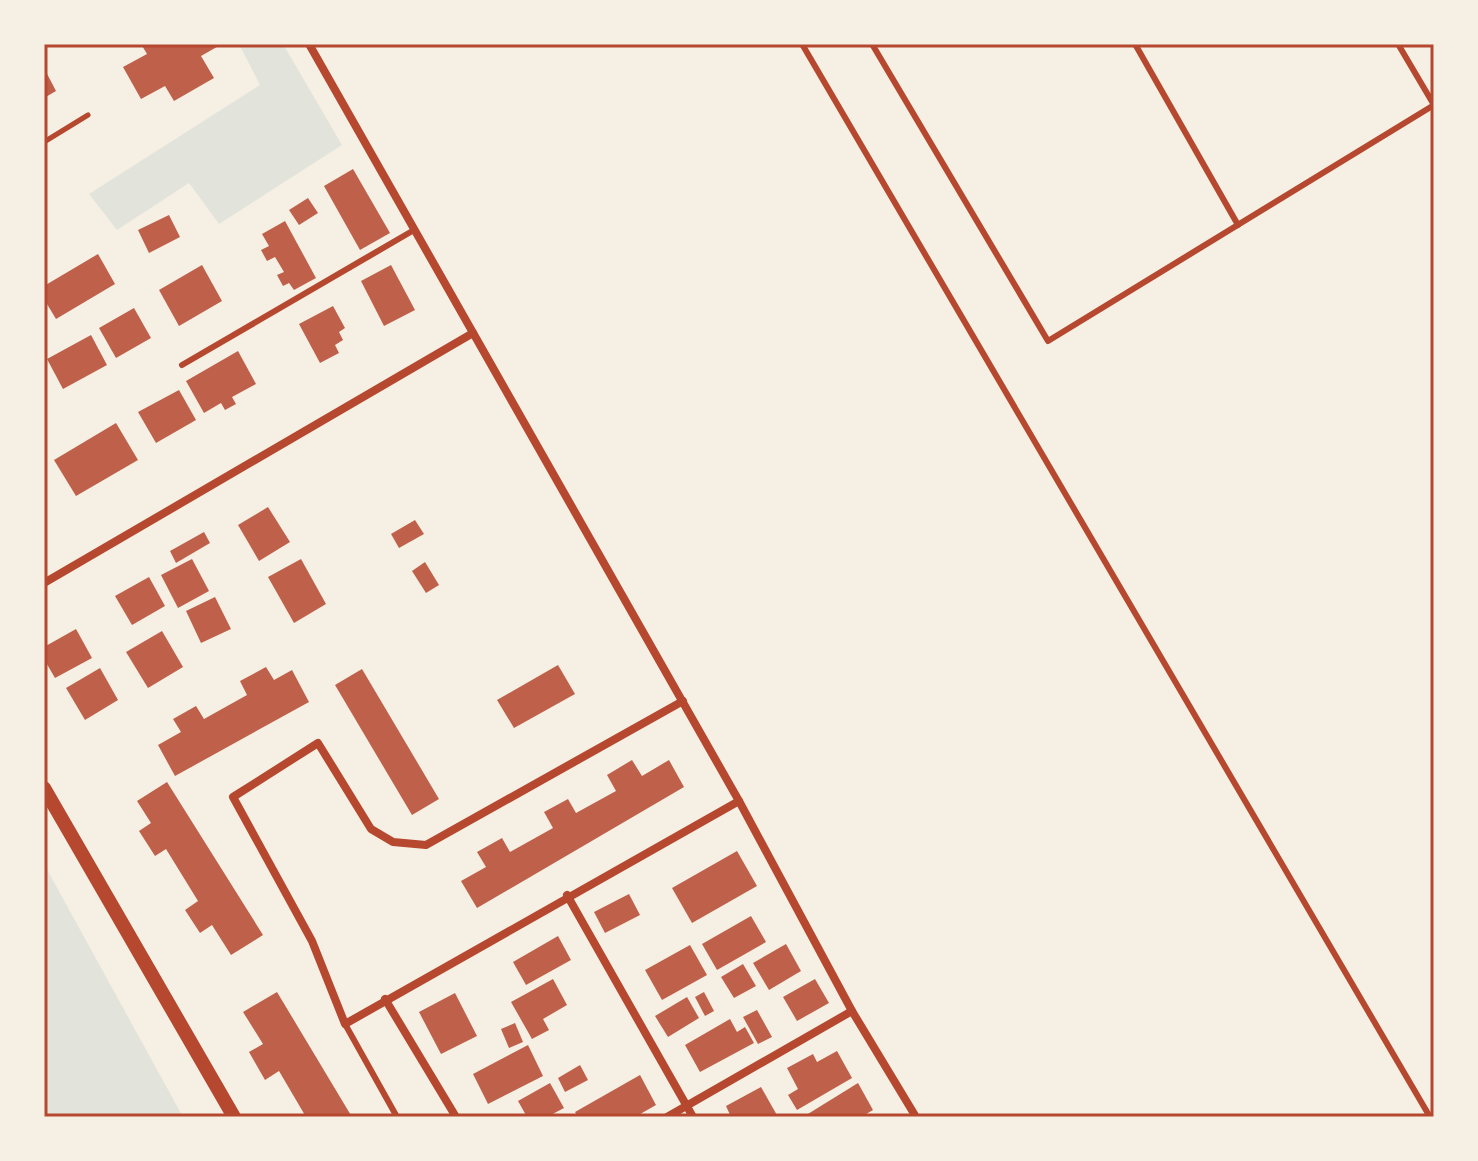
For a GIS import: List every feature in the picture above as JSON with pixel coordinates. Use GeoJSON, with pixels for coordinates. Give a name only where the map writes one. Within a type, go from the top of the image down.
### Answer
{"type":"FeatureCollection","features":[{"type":"Feature","properties":{"kind":"street"},"geometry":{"type":"LineString","coordinates":[[309,44],[683,701],[852,1011],[916,1117]]}},
{"type":"Feature","properties":{"kind":"street"},"geometry":{"type":"LineString","coordinates":[[44,583],[473,333]]}},
{"type":"Feature","properties":{"kind":"street"},"geometry":{"type":"LineString","coordinates":[[683,701],[426,845],[393,842],[371,829],[318,743],[233,797],[312,941],[345,1024],[567,895],[739,801]]}},
{"type":"Feature","properties":{"kind":"street"},"geometry":{"type":"LineString","coordinates":[[44,788],[234,1117]]}},
{"type":"Feature","properties":{"kind":"street"},"geometry":{"type":"LineString","coordinates":[[567,895],[693,1117]]}},
{"type":"Feature","properties":{"kind":"street"},"geometry":{"type":"LineString","coordinates":[[385,999],[456,1117]]}},
{"type":"Feature","properties":{"kind":"street"},"geometry":{"type":"LineString","coordinates":[[667,1117],[852,1011]]}},
{"type":"Feature","properties":{"kind":"lane"},"geometry":{"type":"LineString","coordinates":[[802,44],[1430,1117]]}},
{"type":"Feature","properties":{"kind":"lane"},"geometry":{"type":"LineString","coordinates":[[872,44],[1048,341],[1434,105],[1398,44]]}},
{"type":"Feature","properties":{"kind":"lane"},"geometry":{"type":"LineString","coordinates":[[1135,44],[1238,225]]}},
{"type":"Feature","properties":{"kind":"lane"},"geometry":{"type":"LineString","coordinates":[[182,365],[414,230]]}},
{"type":"Feature","properties":{"kind":"lane"},"geometry":{"type":"LineString","coordinates":[[345,1024],[397,1117]]}},
{"type":"Feature","properties":{"kind":"path"},"geometry":{"type":"LineString","coordinates":[[44,142],[88,115]]}},
{"type":"Feature","properties":{"kind":"shaded area"},"geometry":{"type":"Polygon","coordinates":[[[239,44],[283,44],[342,145],[219,224],[189,183],[117,230],[89,194],[260,85],[239,44]]]}},
{"type":"Feature","properties":{"kind":"shaded area"},"geometry":{"type":"Polygon","coordinates":[[[44,864],[183,1117],[44,1116],[44,864]]]}},
{"type":"Feature","properties":{"kind":"building"},"geometry":{"type":"Polygon","coordinates":[[[141,44],[222,44],[201,56],[214,78],[174,101],[165,86],[141,99],[123,67],[147,54],[141,44]]]}},
{"type":"Feature","properties":{"kind":"building"},"geometry":{"type":"Polygon","coordinates":[[[44,68],[56,91],[44,98],[44,68]]]}},
{"type":"Feature","properties":{"kind":"building"},"geometry":{"type":"Polygon","coordinates":[[[353,169],[390,233],[360,250],[324,186],[353,169]]]}},
{"type":"Feature","properties":{"kind":"building"},"geometry":{"type":"Polygon","coordinates":[[[308,198],[318,213],[299,225],[289,210],[308,198]]]}},
{"type":"Feature","properties":{"kind":"building"},"geometry":{"type":"Polygon","coordinates":[[[169,215],[180,237],[149,253],[138,230],[169,215]]]}},
{"type":"Feature","properties":{"kind":"building"},"geometry":{"type":"Polygon","coordinates":[[[285,221],[316,278],[294,290],[289,283],[283,286],[277,275],[284,272],[275,257],[267,261],[261,250],[269,246],[262,234],[285,221]]]}},
{"type":"Feature","properties":{"kind":"building"},"geometry":{"type":"Polygon","coordinates":[[[98,254],[115,284],[56,319],[44,299],[44,286],[98,254]]]}},
{"type":"Feature","properties":{"kind":"building"},"geometry":{"type":"Polygon","coordinates":[[[202,265],[222,301],[179,326],[159,290],[202,265]]]}},
{"type":"Feature","properties":{"kind":"building"},"geometry":{"type":"Polygon","coordinates":[[[391,265],[415,310],[384,326],[361,281],[391,265]]]}},
{"type":"Feature","properties":{"kind":"building"},"geometry":{"type":"Polygon","coordinates":[[[333,306],[345,328],[339,332],[343,340],[335,345],[339,353],[320,363],[299,324],[333,306]]]}},
{"type":"Feature","properties":{"kind":"building"},"geometry":{"type":"Polygon","coordinates":[[[134,308],[151,338],[116,358],[99,328],[134,308]]]}},
{"type":"Feature","properties":{"kind":"building"},"geometry":{"type":"Polygon","coordinates":[[[91,335],[107,365],[63,389],[47,359],[91,335]]]}},
{"type":"Feature","properties":{"kind":"building"},"geometry":{"type":"Polygon","coordinates":[[[238,351],[256,384],[232,397],[236,404],[225,410],[221,403],[204,413],[186,381],[238,351]]]}},
{"type":"Feature","properties":{"kind":"building"},"geometry":{"type":"Polygon","coordinates":[[[179,390],[196,420],[156,443],[138,412],[179,390]]]}},
{"type":"Feature","properties":{"kind":"building"},"geometry":{"type":"Polygon","coordinates":[[[116,423],[138,460],[76,496],[54,460],[116,423]]]}},
{"type":"Feature","properties":{"kind":"building"},"geometry":{"type":"Polygon","coordinates":[[[268,507],[290,542],[259,561],[238,525],[268,507]]]}},
{"type":"Feature","properties":{"kind":"building"},"geometry":{"type":"Polygon","coordinates":[[[415,520],[424,534],[399,548],[391,534],[415,520]]]}},
{"type":"Feature","properties":{"kind":"building"},"geometry":{"type":"Polygon","coordinates":[[[204,532],[210,543],[176,563],[170,551],[204,532]]]}},
{"type":"Feature","properties":{"kind":"building"},"geometry":{"type":"Polygon","coordinates":[[[192,559],[209,591],[178,608],[161,575],[192,559]]]}},
{"type":"Feature","properties":{"kind":"building"},"geometry":{"type":"Polygon","coordinates":[[[301,559],[326,604],[294,623],[268,577],[301,559]]]}},
{"type":"Feature","properties":{"kind":"building"},"geometry":{"type":"Polygon","coordinates":[[[425,562],[439,585],[426,593],[412,571],[425,562]]]}},
{"type":"Feature","properties":{"kind":"building"},"geometry":{"type":"Polygon","coordinates":[[[149,577],[165,606],[132,625],[115,596],[149,577]]]}},
{"type":"Feature","properties":{"kind":"building"},"geometry":{"type":"Polygon","coordinates":[[[215,597],[231,629],[201,643],[186,611],[215,597]]]}},
{"type":"Feature","properties":{"kind":"building"},"geometry":{"type":"Polygon","coordinates":[[[76,629],[92,658],[55,678],[44,659],[44,647],[76,629]]]}},
{"type":"Feature","properties":{"kind":"building"},"geometry":{"type":"Polygon","coordinates":[[[162,631],[183,667],[148,688],[126,652],[162,631]]]}},
{"type":"Feature","properties":{"kind":"building"},"geometry":{"type":"Polygon","coordinates":[[[558,665],[575,694],[514,728],[497,700],[558,665]]]}},
{"type":"Feature","properties":{"kind":"building"},"geometry":{"type":"Polygon","coordinates":[[[266,667],[274,680],[292,670],[309,702],[175,776],[158,745],[181,732],[173,719],[196,706],[204,719],[247,695],[240,681],[266,667]]]}},
{"type":"Feature","properties":{"kind":"building"},"geometry":{"type":"Polygon","coordinates":[[[100,668],[118,700],[85,720],[66,688],[100,668]]]}},
{"type":"Feature","properties":{"kind":"building"},"geometry":{"type":"Polygon","coordinates":[[[362,669],[439,799],[412,815],[335,685],[362,669]]]}},
{"type":"Feature","properties":{"kind":"building"},"geometry":{"type":"Polygon","coordinates":[[[632,760],[642,776],[669,760],[684,787],[477,908],[461,881],[486,867],[477,852],[502,838],[510,852],[553,828],[544,812],[568,799],[576,813],[616,791],[607,775],[632,760]]]}},
{"type":"Feature","properties":{"kind":"building"},"geometry":{"type":"Polygon","coordinates":[[[167,782],[263,935],[231,955],[212,925],[200,933],[185,910],[198,901],[166,849],[155,856],[139,831],[151,823],[137,801],[167,782]]]}},
{"type":"Feature","properties":{"kind":"building"},"geometry":{"type":"Polygon","coordinates":[[[737,851],[757,886],[692,923],[672,888],[737,851]]]}},
{"type":"Feature","properties":{"kind":"building"},"geometry":{"type":"Polygon","coordinates":[[[629,894],[640,915],[605,933],[594,912],[629,894]]]}},
{"type":"Feature","properties":{"kind":"building"},"geometry":{"type":"Polygon","coordinates":[[[751,916],[766,942],[717,970],[702,944],[751,916]]]}},
{"type":"Feature","properties":{"kind":"building"},"geometry":{"type":"Polygon","coordinates":[[[558,936],[571,960],[526,985],[513,962],[558,936]]]}},
{"type":"Feature","properties":{"kind":"building"},"geometry":{"type":"Polygon","coordinates":[[[786,944],[801,971],[769,990],[753,963],[786,944]]]}},
{"type":"Feature","properties":{"kind":"building"},"geometry":{"type":"Polygon","coordinates":[[[690,945],[707,975],[662,1000],[645,970],[690,945]]]}},
{"type":"Feature","properties":{"kind":"building"},"geometry":{"type":"Polygon","coordinates":[[[743,964],[756,986],[734,998],[721,977],[743,964]]]}},
{"type":"Feature","properties":{"kind":"building"},"geometry":{"type":"Polygon","coordinates":[[[553,979],[567,1005],[543,1019],[549,1030],[532,1039],[511,1002],[553,979]]]}},
{"type":"Feature","properties":{"kind":"building"},"geometry":{"type":"Polygon","coordinates":[[[815,979],[829,1003],[797,1021],[783,997],[815,979]]]}},
{"type":"Feature","properties":{"kind":"building"},"geometry":{"type":"Polygon","coordinates":[[[277,992],[352,1117],[306,1117],[279,1071],[265,1080],[249,1052],[263,1044],[243,1012],[277,992]]]}},
{"type":"Feature","properties":{"kind":"building"},"geometry":{"type":"Polygon","coordinates":[[[704,992],[714,1011],[705,1016],[695,997],[704,992]]]}},
{"type":"Feature","properties":{"kind":"building"},"geometry":{"type":"Polygon","coordinates":[[[455,993],[477,1036],[441,1054],[419,1012],[455,993]]]}},
{"type":"Feature","properties":{"kind":"building"},"geometry":{"type":"Polygon","coordinates":[[[687,997],[699,1018],[668,1037],[655,1016],[687,997]]]}},
{"type":"Feature","properties":{"kind":"building"},"geometry":{"type":"Polygon","coordinates":[[[757,1010],[772,1037],[758,1044],[743,1017],[757,1010]]]}},
{"type":"Feature","properties":{"kind":"building"},"geometry":{"type":"Polygon","coordinates":[[[730,1019],[737,1032],[745,1027],[754,1043],[700,1072],[685,1045],[730,1019]]]}},
{"type":"Feature","properties":{"kind":"building"},"geometry":{"type":"Polygon","coordinates":[[[515,1023],[523,1042],[509,1048],[501,1029],[515,1023]]]}},
{"type":"Feature","properties":{"kind":"building"},"geometry":{"type":"Polygon","coordinates":[[[528,1045],[543,1076],[488,1104],[473,1074],[528,1045]]]}},
{"type":"Feature","properties":{"kind":"building"},"geometry":{"type":"Polygon","coordinates":[[[837,1051],[852,1078],[797,1110],[788,1095],[798,1089],[787,1068],[813,1054],[817,1062],[837,1051]]]}},
{"type":"Feature","properties":{"kind":"building"},"geometry":{"type":"Polygon","coordinates":[[[580,1065],[588,1080],[565,1092],[558,1078],[580,1065]]]}},
{"type":"Feature","properties":{"kind":"building"},"geometry":{"type":"Polygon","coordinates":[[[640,1075],[656,1105],[635,1117],[578,1117],[575,1112],[640,1075]]]}},
{"type":"Feature","properties":{"kind":"building"},"geometry":{"type":"Polygon","coordinates":[[[550,1083],[564,1108],[547,1117],[527,1117],[518,1101],[550,1083]]]}},
{"type":"Feature","properties":{"kind":"building"},"geometry":{"type":"Polygon","coordinates":[[[858,1083],[873,1110],[861,1117],[803,1117],[858,1083]]]}},
{"type":"Feature","properties":{"kind":"building"},"geometry":{"type":"Polygon","coordinates":[[[761,1087],[778,1117],[731,1117],[726,1106],[761,1087]]]}}]}
